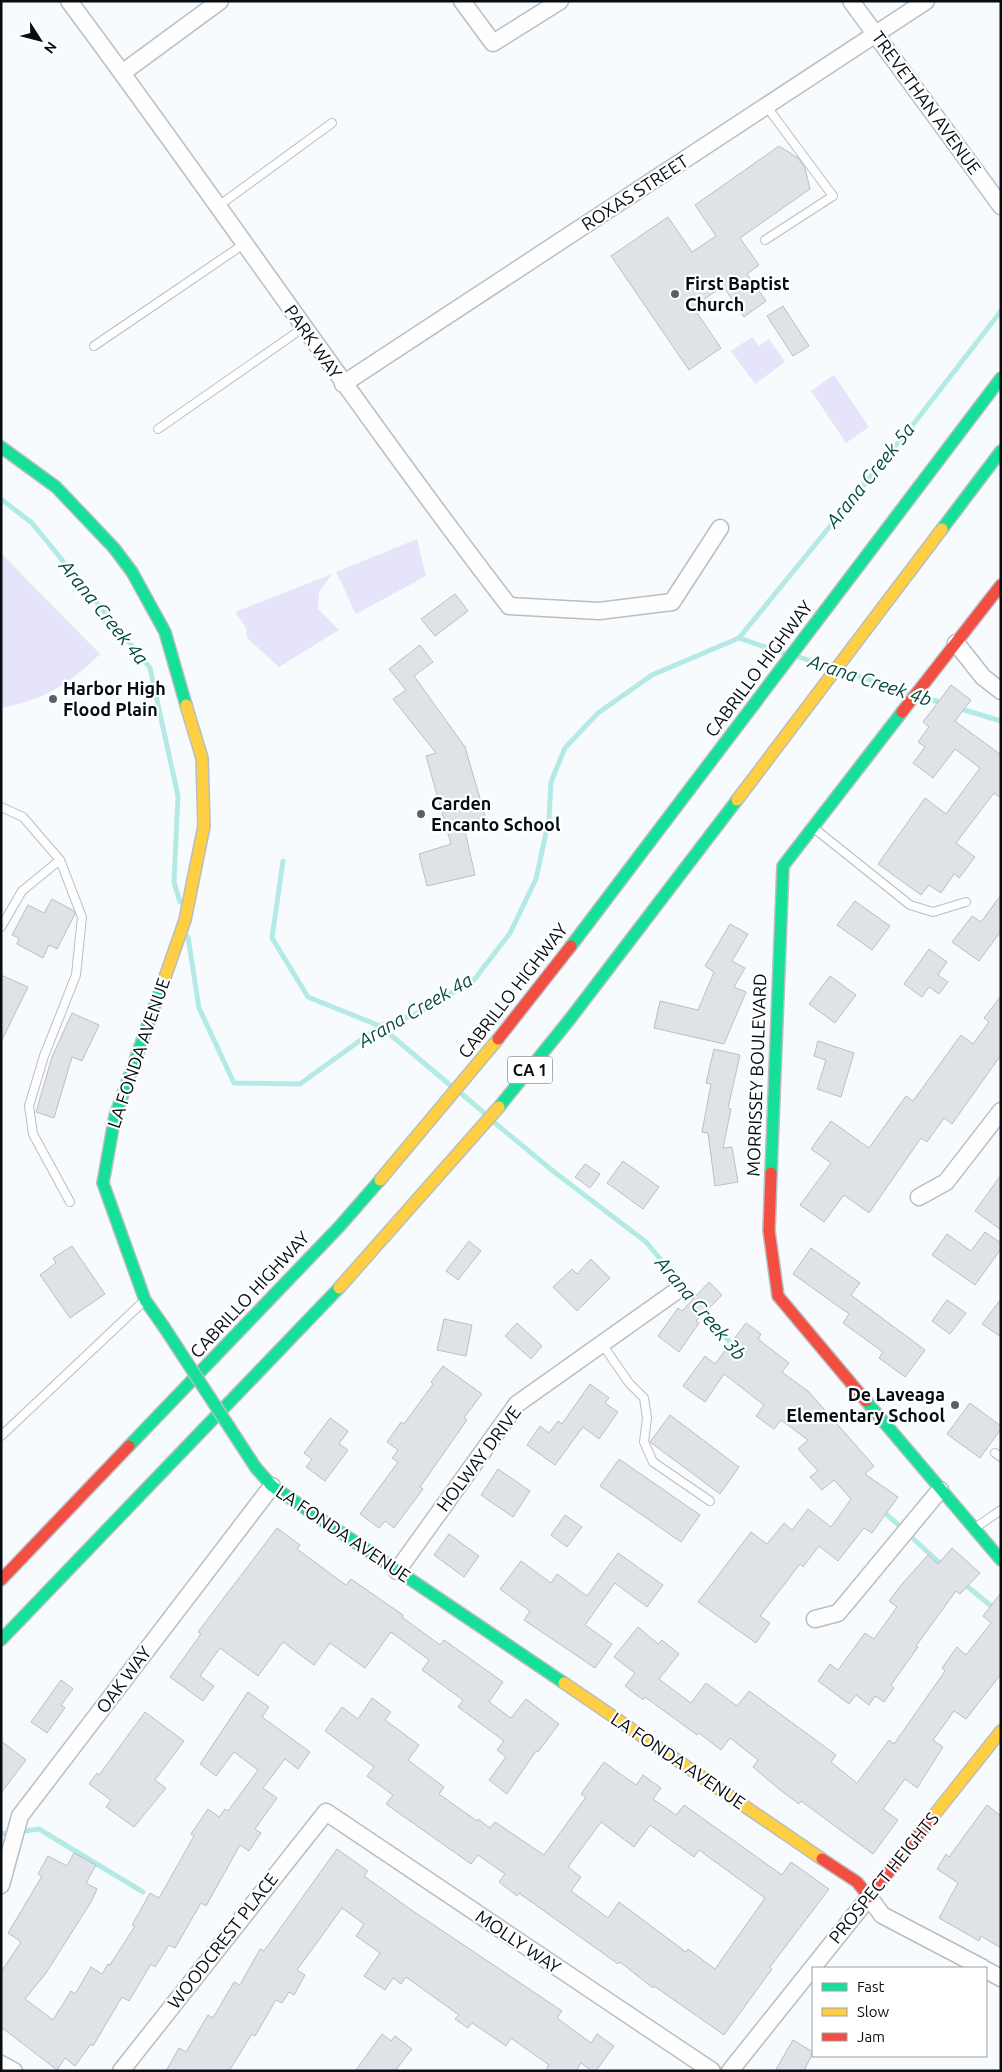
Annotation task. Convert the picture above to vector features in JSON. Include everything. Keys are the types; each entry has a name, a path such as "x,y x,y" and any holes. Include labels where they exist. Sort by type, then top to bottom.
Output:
{"main road":[{"name":"CABRILLO HIGHWAY","path":"1,1580 332,1234 440,1111 536,992 1001,378"},
{"name":"LA FONDA AVENUE","path":"1,447 56,487 114,548 132,572 165,632 202,758 204,826 185,920 115,1116 103,1183 145,1300 256,1468 272,1486 857,1882 869,1897"},
{"name":"CA 1","path":"1,1640 320,1310 474,1138 570,1019 1001,451"},
{"name":"MORRISSEY BOULEVARD","path":"1001,584 783,866 769,1231 778,1296 1001,1560"},
{"name":"PROSPECT HEIGHTS","path":"869,1897 1001,1731"}],"street":[{"name":"PARK WAY","path":"69,1 343,384 508,606 599,610 672,602 720,528"},
{"path":"122,73 220,1"},
{"path":"462,1 493,43 560,1"},
{"name":"TREVETHAN AVENUE","path":"850,1 1001,206"},
{"name":"ROXAS STREET","path":"343,384 926,1"},
{"path":"956,643 983,677 1001,691"},
{"path":"919,1197 946,1182 1001,1111"},
{"name":"HOLWAY DRIVE","path":"397,1571 517,1404 674,1292"},
{"name":"OAK WAY","path":"1,1885 20,1816 272,1486"},
{"path":"815,1619 838,1613 940,1490"},
{"name":"WOODCREST PLACE","path":"120,2071 326,1812"},
{"name":"MOLLY WAY","path":"326,1812 712,2071"},
{"name":"LA FONDA AVENUE","path":"869,1897 882,1915 980,1967"},
{"name":"PROSPECT HEIGHTS","path":"813,1967 869,1897"},
{"name":"PROSPECT HEIGHTS","path":"730,2071 812,1968"},
{"name":"LA FONDA AVENUE","path":"987,1971 1001,1978"},
{"path":"1,2064 14,2071"}],"lane":[{"path":"765,240 833,196 767,107"},
{"path":"218,207 332,123"},
{"path":"94,346 244,244"},
{"path":"158,429 303,328"},
{"path":"1,806 23,817 60,860 82,917 76,975 44,1056 29,1106 33,1134 70,1202"},
{"path":"812,828 910,905 933,912 966,902"},
{"path":"1,927 22,891 60,860"},
{"path":"1,1436 145,1300"},
{"path":"602,1344 630,1383 644,1398 647,1418 644,1442 653,1462 710,1501"},
{"path":"974,1530 1001,1510"}],"shaded area":[{"path":"752,337 759,346 769,339 785,362 755,384 731,351"},
{"path":"834,375 869,427 846,443 811,391"},
{"path":"417,539 426,576 356,614 336,572"},
{"path":"1,553 100,654 78,674 55,689 16,705 1,708"},
{"path":"332,574 319,592 318,609 339,630 279,667 247,638 246,628 235,612"}],"building":[{"name":"First Baptist Church","path":"779,146 798,158 805,168 810,189 740,238 759,265 747,274 766,301 744,317 723,286 693,307 721,348 689,370 611,256 668,217 692,252 716,236 695,205"},
{"path":"783,306 809,346 793,356 767,316"},
{"path":"455,594 468,611 435,636 421,619"},
{"path":"420,645 433,662 414,676 465,747 488,826 465,831 475,875 427,886 419,854 451,844 426,756 436,753 393,699 406,690 389,669"},
{"path":"951,685 971,700 955,721 1001,755 1001,798 994,793 956,843 975,857 959,878 954,874 941,893 929,885 921,895 878,864 925,798 946,814 980,768 955,749 933,778 913,763 925,747 918,742 929,727 923,722"},
{"path":"1001,895 1001,931 979,961 952,942 972,916 981,922"},
{"path":"52,899 74,911 75,914 57,949 49,945 43,958 17,944 19,938 12,935 28,905 44,913"},
{"path":"855,901 890,926 872,950 837,925"},
{"path":"730,924 748,934 732,961 745,968 734,987 746,992 724,1044 654,1028 660,1001 698,1010 714,972 705,966"},
{"path":"929,949 947,962 938,975 948,982 939,994 929,987 922,997 904,984"},
{"path":"1,975 28,987 1,1042"},
{"path":"830,976 856,995 835,1023 809,1004"},
{"path":"1001,996 1001,1055 952,1124 944,1118 927,1142 921,1138 869,1213 844,1195 824,1222 800,1205 831,1163 811,1149 831,1121 869,1148 906,1096 913,1101 961,1035 973,1044 989,1022 984,1018"},
{"path":"72,1013 99,1025 82,1061 72,1057 54,1118 36,1112 52,1057"},
{"path":"818,1041 854,1053 841,1097 817,1089 826,1060 814,1056"},
{"path":"714,1049 740,1055 728,1108 731,1109 723,1148 732,1147 738,1182 715,1186 708,1133 702,1132 711,1084 706,1083"},
{"path":"623,1161 659,1187 643,1209 607,1183"},
{"path":"585,1164 600,1174 590,1188 575,1177"},
{"path":"1001,1175 1001,1230 975,1211"},
{"path":"985,1232 1001,1243 1001,1249 975,1285 932,1255 947,1234 971,1251"},
{"path":"469,1241 481,1251 458,1280 446,1271"},
{"path":"72,1246 105,1294 70,1318 40,1275 56,1263 53,1258"},
{"path":"811,1248 860,1283 851,1295 925,1350 905,1377 879,1358 883,1352 843,1323 849,1314 793,1274"},
{"path":"591,1259 610,1278 577,1311 553,1287 572,1269 577,1274"},
{"path":"709,1282 722,1295 696,1321 699,1323 679,1352 658,1336 678,1308 682,1311"},
{"path":"1001,1299 1001,1337 982,1324"},
{"path":"947,1300 966,1313 950,1334 932,1321"},
{"path":"444,1319 472,1325 466,1356 437,1350"},
{"path":"517,1323 542,1346 531,1359 505,1336"},
{"path":"746,1323 761,1334 758,1339 789,1363 782,1372 809,1392 874,1466 865,1474 898,1497 872,1533 864,1528 838,1561 819,1546 803,1567 800,1564 760,1616 770,1623 756,1643 698,1602 751,1532 767,1544 784,1523 792,1530 808,1509 831,1527 851,1499 834,1480 822,1490 810,1477 818,1471 798,1449 808,1440 781,1420 774,1429 756,1416 764,1405 724,1374 705,1402 683,1386 705,1356 715,1364"},
{"path":"443,1366 482,1394 464,1418 467,1420 420,1487 423,1489 394,1528 385,1521 379,1528 360,1514 398,1462 392,1458 398,1450 387,1442 401,1422 404,1424 433,1384 431,1382"},
{"path":"590,1384 609,1398 605,1403 618,1412 599,1439 583,1427 555,1465 527,1445 540,1426 549,1433 558,1421 562,1424"},
{"path":"970,1403 1001,1426 1001,1429 980,1458 947,1434"},
{"path":"670,1415 739,1467 720,1494 650,1442"},
{"path":"330,1418 348,1431 339,1444 348,1450 325,1481 306,1467 312,1459 304,1453"},
{"path":"619,1459 700,1515 681,1542 600,1486"},
{"path":"498,1469 530,1491 513,1517 481,1495"},
{"path":"565,1515 582,1527 567,1547 551,1535"},
{"path":"277,1528 300,1545 297,1549 346,1585 351,1579 403,1615 402,1617 440,1645 444,1640 503,1682 489,1702 511,1718 526,1699 559,1724 538,1752 536,1751 507,1794 489,1780 506,1757 497,1750 504,1741 458,1707 463,1700 422,1670 429,1660 391,1632 365,1668 330,1643 314,1665 283,1642 258,1676 220,1648 200,1676 214,1686 203,1701 170,1677 201,1634 198,1632"},
{"path":"449,1534 479,1556 464,1577 434,1555"},
{"path":"952,1548 980,1573 960,1594 956,1591 916,1646 918,1647 891,1685 894,1688 884,1702 875,1696 869,1705 856,1695 849,1704 818,1681 830,1664 838,1670 865,1633 874,1639 897,1607 889,1601 928,1555 938,1564"},
{"path":"618,1553 663,1585 647,1607 615,1583 585,1625 612,1644 595,1668 524,1620 530,1611 500,1589 521,1561 551,1583 557,1574 587,1596"},
{"path":"1001,1593 1001,1674 966,1719 954,1711 933,1740 943,1747 917,1788 905,1779 883,1809 898,1820 873,1854 801,1801 799,1804 779,1789 753,1767 758,1760 730,1738 721,1750 645,1697 643,1700 625,1686 635,1673 614,1657 638,1627 658,1644 662,1640 679,1654 659,1679 691,1703 706,1683 737,1706 749,1691 836,1755 831,1762 857,1783 889,1740 894,1744 945,1671 942,1668 957,1647 966,1655 991,1623 983,1616"},
{"path":"61,1680 73,1689 61,1705 65,1708 47,1733 31,1722"},
{"path":"248,1692 269,1707 262,1717 310,1752 298,1769 285,1759 263,1788 277,1798 255,1829 261,1833 249,1851 240,1845 206,1906 201,1903 175,1948 169,1945 155,1967 151,1964 129,2001 122,1997 93,2046 91,2044 75,2066 65,2058 57,2070 1,2027 1,1972 21,1942 8,1933 42,1876 38,1874 48,1856 67,1866 74,1853 96,1865 86,1883 97,1889 91,1902 46,1973 25,1999 53,2020 71,1991 75,1994 91,1967 102,1974 108,1964 110,1965 135,1926 132,1925 150,1893 159,1898 194,1836 191,1834 208,1809 219,1817 225,1809 228,1811 258,1770 234,1752 216,1776 200,1764"},
{"path":"372,1698 391,1712 385,1720 419,1745 408,1760 444,1787 439,1794 477,1821 478,1819 490,1828 495,1822 544,1855 586,1797 581,1794 604,1762 636,1785 643,1775 661,1788 653,1799 676,1815 684,1805 782,1875 791,1862 829,1889 770,1967 772,1969 724,2035 654,1986 653,1988 620,1962 618,1964 519,1893 517,1896 499,1882 505,1874 478,1855 471,1864 386,1804 393,1795 367,1776 374,1767 325,1731 342,1707 358,1719","holes":["601,1822 634,1847 650,1825 694,1857 699,1850 765,1898 715,1969 688,1949 686,1952 619,1902 608,1918 571,1891 581,1877 568,1867"]},
{"path":"145,1712 184,1741 155,1780 166,1788 134,1827 106,1807 111,1800 89,1784 97,1773 99,1775"},
{"path":"1,1741 26,1760 1,1793"},
{"path":"987,1805 1001,1816 1001,1948 981,1936 979,1941 939,1918 958,1883 937,1869 946,1854 949,1857"},
{"path":"337,1849 368,1871 364,1876 562,2011 557,2018 591,2043 597,2034 614,2046 596,2071 591,2071 581,2063 576,2071 545,2071 549,2065 511,2038 506,2046 472,2023 468,2028 455,2019 459,2015 406,1977 401,1984 393,1978 385,1990 364,1976 380,1953 356,1936 364,1924 342,1908 297,1970 305,1975 294,1995 289,1992 282,2003 276,2000 255,2036 252,2034 229,2071 166,2071 179,2048 186,2052 208,2015 213,2018 234,1982 240,1985 260,1949 264,1951"},
{"path":"382,2034 391,2041 395,2036 412,2049 395,2071 355,2071"},
{"path":"793,2040 812,2051 804,2071 775,2071"}],"waterway":[{"name":"Arana Creek 5a","path":"739,638 915,422 1001,311"},
{"name":"Arana Creek 4a","path":"1,499 32,523 150,668 178,796 174,882 180,902"},
{"name":"Arana Creek 4b","path":"739,638 783,653"},
{"name":"Arana Creek 4a","path":"188,937 199,1008 234,1083 300,1084 380,1026 414,1015 474,980 510,933 536,879 549,819 551,782 565,748 598,713 652,675 739,638"},
{"name":"Arana Creek 4b","path":"799,657 826,666"},
{"name":"Arana Creek 4b","path":"844,672 910,692"},
{"name":"Arana Creek 4b","path":"923,697 943,703"},
{"name":"Arana Creek 4b","path":"958,708 1001,721"},
{"path":"283,861 272,938 308,997 380,1026 450,1085"},
{"name":"Arana Creek 3b","path":"463,1095 483,1112"},
{"name":"Arana Creek 3b","path":"495,1123 553,1171 646,1242 734,1347"},
{"name":"Arana Creek 3b","path":"882,1510 944,1567"},
{"name":"Arana Creek 3b","path":"962,1582 996,1610"},
{"path":"1,1834 39,1829 143,1892"}],"traffic: fast":[{"path":"571,946 1001,378"},
{"path":"1,447 56,487 114,548 132,572 165,632 186,705"},
{"path":"942,529 1001,451"},
{"path":"771,1173 783,866 902,712"},
{"path":"499,1107 570,1019 737,800"},
{"path":"164,980 115,1116 103,1183 145,1300 164,1327"},
{"path":"129,1446 339,1227 380,1180"},
{"path":"1,1640 339,1288"},
{"path":"164,1327 256,1468"},
{"path":"866,1401 1001,1560"},
{"path":"256,1468 272,1486 564,1683"}],"traffic: slow":[{"path":"737,800 942,529"},
{"path":"164,980 185,920 204,826 202,758 186,705"},
{"path":"380,1180 498,1039"},
{"path":"339,1288 499,1107"},
{"path":"564,1683 822,1859"},
{"path":"931,1819 1001,1731"}],"traffic: jam":[{"path":"902,712 1001,585"},
{"path":"498,1039 571,946"},
{"path":"771,1173 769,1231 778,1296 866,1401"},
{"path":"1,1580 129,1446"},
{"path":"822,1859 857,1882 869,1897 931,1819"}],"place":[{"name":"First Baptist Church","path":"675,294"},
{"name":"Harbor High Flood Plain","path":"53,699"},
{"name":"Carden Encanto School","path":"421,814"},
{"name":"De Laveaga Elementary School","path":"955,1405"}]}
